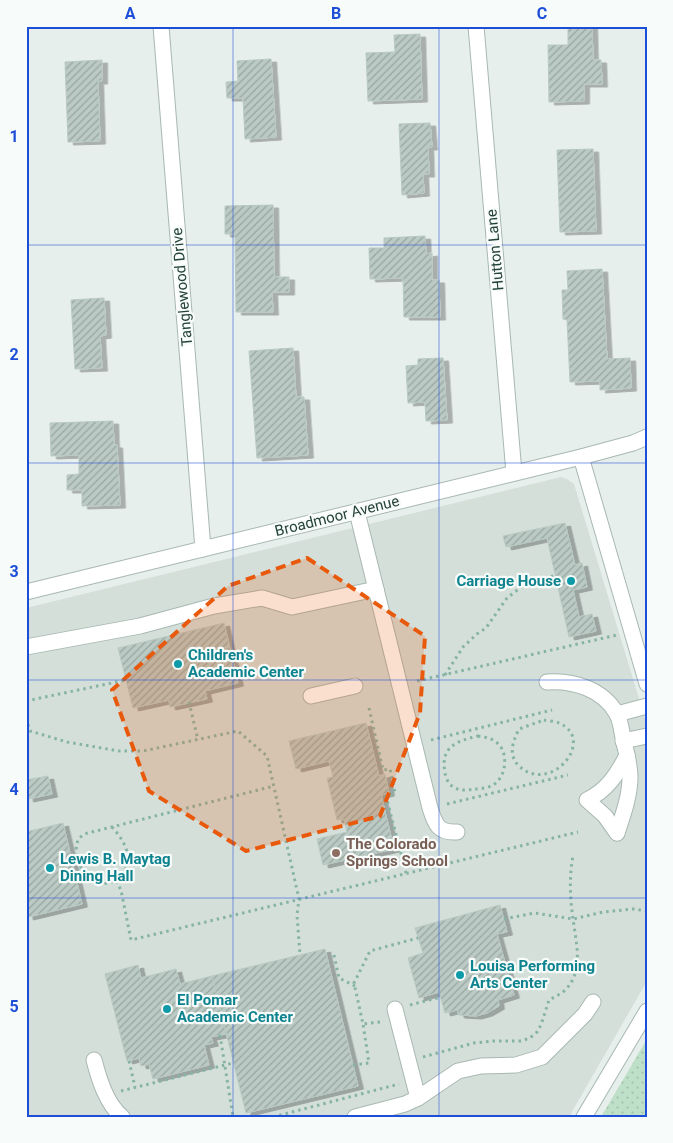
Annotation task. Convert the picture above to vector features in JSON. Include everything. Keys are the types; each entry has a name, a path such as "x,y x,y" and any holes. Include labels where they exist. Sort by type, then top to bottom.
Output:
{"street":[{"name":"Tanglewood Drive","path":"161,26 203,549"},
{"name":"Hutton Lane","path":"476,26 514,474"},
{"name":"Broadmoor Avenue","path":"26,592 514,474 581,457 647,437"},
{"path":"581,457 647,684"},
{"path":"356,512 430,808 437,826 442,831 457,832"},
{"path":"26,647 140,626 214,606 262,598 292,607 376,589"},
{"path":"547,682 568,682 603,696 617,714 625,748 647,736"},
{"path":"311,696 355,686"},
{"path":"617,714 647,706"},
{"path":"355,1117 405,1104 418,1098 458,1071 481,1066 516,1066 542,1057 585,1014 593,1002"},
{"path":"584,1117 647,1011"},
{"path":"390,1015 408,1061 418,1098"},
{"path":"94,1060 99,1078 107,1095 122,1117"}],"path":[{"path":"445,675 463,647 486,628 507,598 524,585 556,575"},
{"path":"417,681 631,632"},
{"path":"26,701 126,680"},
{"path":"189,702 198,740"},
{"path":"369,708 383,770 390,769 395,793 386,796 406,873"},
{"path":"414,744 552,710"},
{"path":"533,714 534,723"},
{"path":"26,718 30,731 67,742 119,751 143,752 238,731 267,756 299,899 297,916 300,955"},
{"path":"544,720 559,723 570,732 574,742 572,751 564,766 548,773 533,774 525,771 517,764 512,754 513,742 519,729 544,720"},
{"path":"467,731 469,738"},
{"path":"478,736 496,742 502,748 505,756 502,774 494,785 466,790 454,788 446,780 443,762 447,752 455,743 478,736"},
{"path":"505,756 512,754"},
{"path":"548,773 550,780"},
{"path":"430,808 568,775"},
{"path":"112,827 122,838 127,851 127,867 116,881 99,884 90,880 80,869 76,847 79,839 84,834 274,786"},
{"path":"482,788 484,796"},
{"path":"116,881 121,890 131,940 578,832"},
{"path":"408,1061 474,1043 521,1041 537,1032 549,1000 563,993 576,969 578,945 573,920 570,874 573,856"},
{"path":"504,919 535,913 573,920 603,912 633,909 647,911"},
{"path":"353,1065 369,1063 354,983 370,951 418,938"},
{"path":"334,955 339,978 355,986"},
{"path":"363,1024 440,997"},
{"path":"220,1035 233,1117"},
{"path":"129,1061 135,1087"},
{"path":"120,1091 234,1064"},
{"path":"274,1117 400,1083"}],"highlighted area":[{"path":"307,558 425,636 420,713 380,816 246,851 149,791 112,690 228,586"}],"shaded area":[{"name":"The Colorado Springs School","path":"561,477 574,484 647,725 647,981 569,1117 26,1117 26,608"}],"green space":[{"path":"647,1039 647,1117 601,1117"}],"building":[{"path":"568,26 592,26 593,60 601,60 602,84 584,84 584,101 549,102 548,45 568,45"},
{"path":"420,34 422,99 368,101 366,53 395,52 394,35"},
{"path":"271,59 276,137 245,139 243,98 227,98 226,82 238,81 237,61"},
{"path":"102,60 102,81 98,81 100,141 68,142 65,62"},
{"path":"430,123 432,147 428,147 429,174 423,174 424,193 402,195 399,124"},
{"path":"593,149 596,231 560,232 557,150"},
{"path":"273,205 274,277 289,277 289,292 272,292 273,312 236,312 235,234 225,234 225,206"},
{"path":"425,236 426,254 432,253 432,280 439,280 440,317 404,317 403,278 370,279 369,248 384,248 384,238"},
{"path":"602,269 607,359 630,358 631,388 600,390 600,381 570,382 567,320 563,319 562,290 568,290 567,271"},
{"path":"104,298 106,335 100,336 102,368 75,369 71,300"},
{"path":"293,348 296,397 304,397 308,455 257,458 249,351"},
{"path":"443,358 447,420 426,421 425,402 408,403 406,366 418,365 418,359"},
{"path":"113,421 114,445 117,445 120,505 82,506 82,490 67,490 67,475 79,474 79,455 51,456 50,423"},
{"name":"Carriage House","path":"565,523 575,565 582,563 587,587 573,590 579,617 592,614 596,631 569,637 547,538 506,547 503,536"},
{"name":"Children's Academic Center","path":"224,623 238,683 205,691 207,699 170,707 169,700 133,708 118,648"},
{"path":"366,723 379,776 385,774 389,793 381,795 394,849 323,865 317,839 347,832 344,819 337,820 327,778 333,777 329,761 296,769 289,741"},
{"path":"48,776 52,794 28,799 26,780"},
{"name":"Lewis B. Maytag Dining Hall","path":"63,823 82,904 28,917 26,909 26,832"},
{"name":"Louisa Performing Arts Center","path":"500,905 507,932 497,934 514,995 498,1000 499,1006 487,1013 476,1016 459,1015 457,1010 445,1013 439,992 419,998 408,958 423,953 415,928"},
{"path":"325,949 358,1086 246,1113 212,976"},
{"name":"El Pomar Academic Center","path":"138,965 141,978 176,969 180,984 212,976 226,1034 211,1037 213,1043 204,1045 209,1065 153,1079 149,1064 141,1066 139,1058 127,1061 105,974"}],"place":[{"name":"Carriage House","path":"571,581"},
{"name":"Children's Academic Center","path":"178,664"},
{"name":"The Colorado Springs School","path":"336,853"},
{"name":"Lewis B. Maytag Dining Hall","path":"50,868"},
{"name":"Louisa Performing Arts Center","path":"460,975"},
{"name":"El Pomar Academic Center","path":"167,1009"}]}
